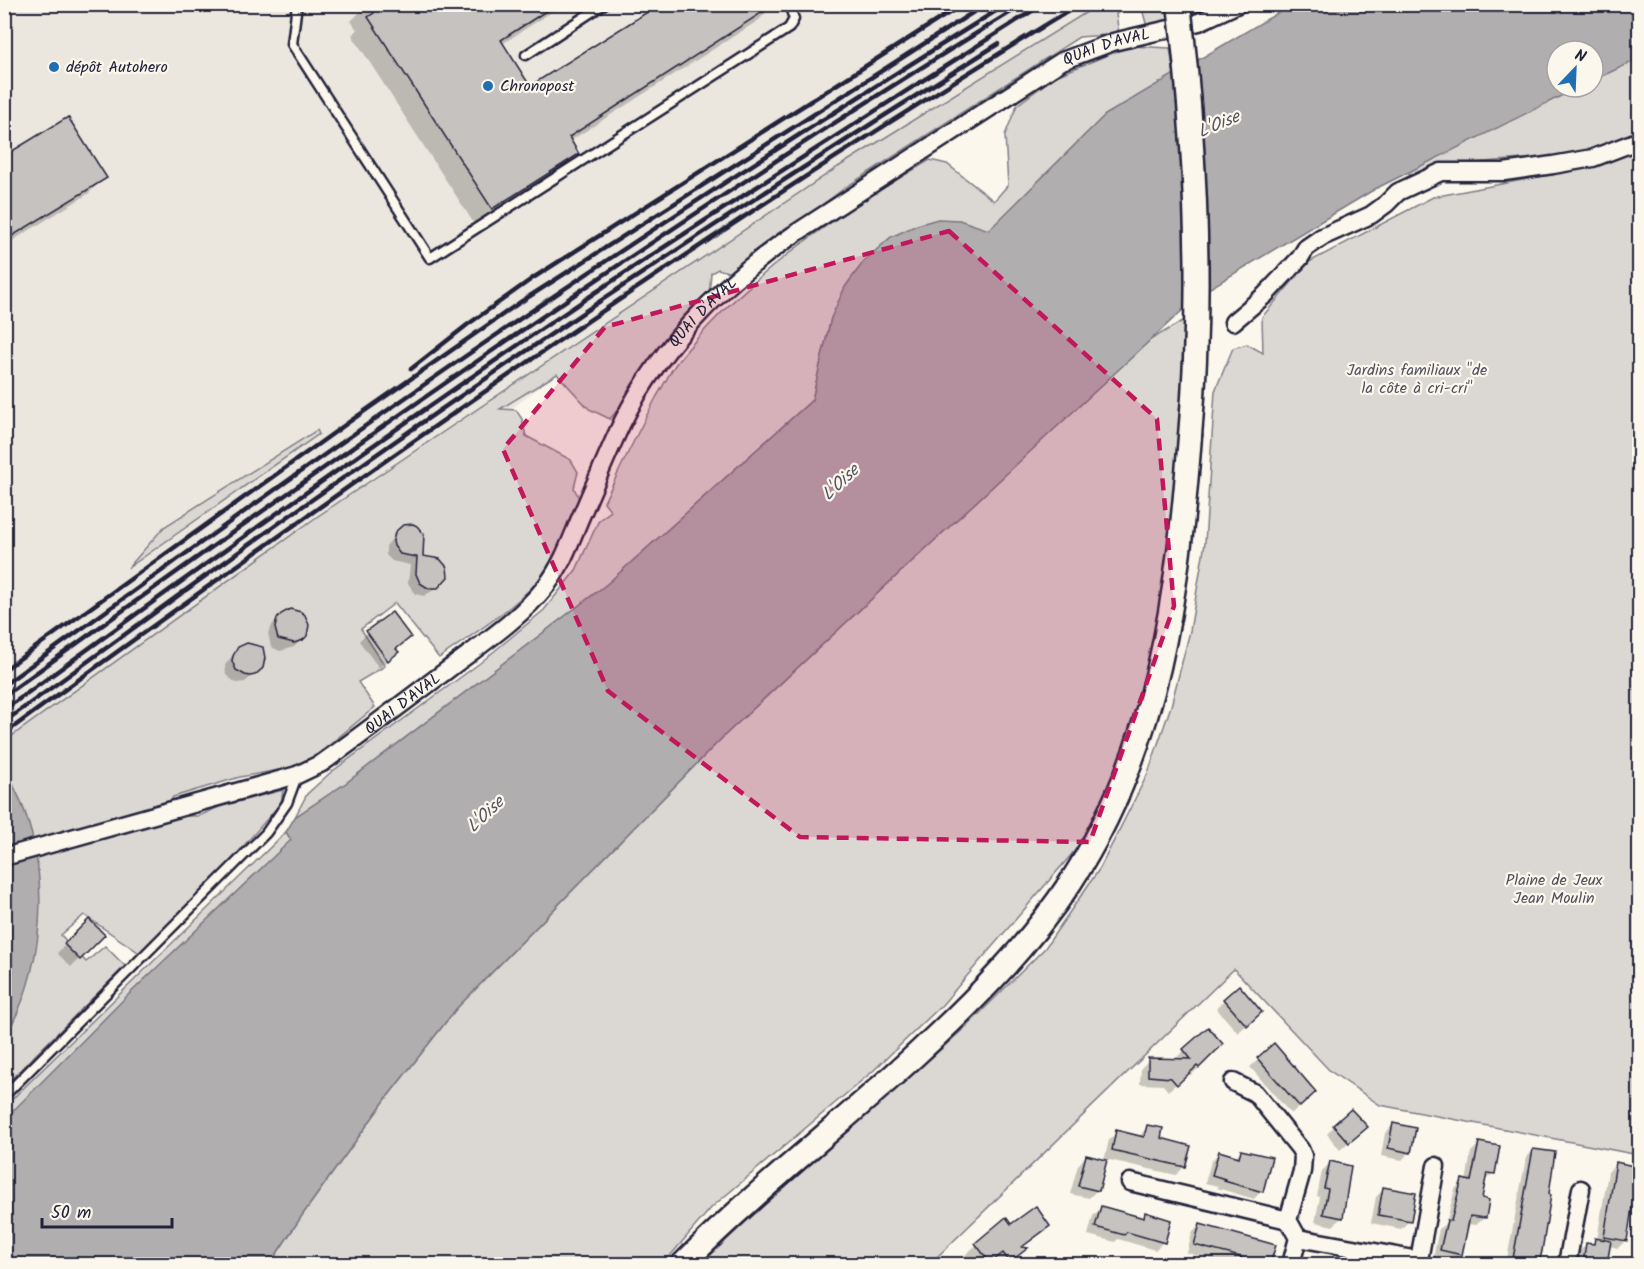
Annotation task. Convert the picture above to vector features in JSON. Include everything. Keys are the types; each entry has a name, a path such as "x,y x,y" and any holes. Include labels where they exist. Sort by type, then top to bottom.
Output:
{"main road":[{"path":"683,1264 747,1202 904,1066 958,1015 1022,946 1071,880 1113,804 1137,748 1165,646 1175,591 1190,436 1197,329 1195,202 1189,98 1179,4"}],"street":[{"name":"QUAI D'AVAL","path":"4,857 301,774 330,758 481,644 522,611 547,585 562,560 621,424 648,378 664,355 700,314 760,259 793,235 1062,61 1113,42 1198,22 1238,4"},
{"path":"1233,322 1272,288 1300,258 1306,248 1322,237 1371,215 1398,192 1441,172 1504,172 1562,163 1593,158 1640,140"},
{"path":"1233,1082 1255,1093 1300,1149 1303,1156 1302,1171 1288,1220 1298,1238 1291,1264"},
{"path":"1298,1238 1419,1260 1436,1166"},
{"path":"1130,1182 1288,1220"},
{"path":"1567,1264 1581,1189"}],"lane":[{"path":"297,4 292,44 430,258 789,28 794,19 789,4"},
{"path":"526,55 604,4"},
{"path":"4,1096 266,833 287,803 301,774"}],"highlighted area":[{"path":"949,231 1157,419 1174,606 1090,842 800,837 608,691 503,449 605,327"}],"shaded area":[{"path":"5,5 1130,5 673,297 548,380 500,418 5,771"}],"green space":[{"path":"1098,5 1130,5 1116,14 1119,34 1079,37 846,187 731,273 718,269 711,273 709,296 610,419 589,409 557,374 500,409 516,410 522,419 526,436 571,460 578,472 574,488 580,500 572,528 553,562 540,579 509,608 439,658 395,603 361,629 385,666 358,682 375,707 305,765 240,777 173,797 169,805 176,816 199,816 221,806 283,790 281,803 228,864 141,954 84,915 61,935 86,962 105,946 125,966 5,1085 5,1036 36,856 24,811 5,771 5,741 318,516 838,167"},
{"path":"1141,5 1168,5 1169,22 1147,27"},
{"path":"1130,46 1170,48 1174,75 1105,115 989,231 959,220 831,318 812,400 607,584 346,783 295,817 307,794 330,773 480,663 544,610 576,570 599,520 611,511 604,502 672,369 733,301 763,274 827,225 930,160 947,164 994,201 1008,185 1005,135 1017,105 1056,76"},
{"path":"1639,46 1639,140 1579,160 1522,159 1459,164 1414,177 1403,171 1545,94 1545,99 1605,99 1605,66"},
{"path":"1639,148 1639,1155 1380,1105 1330,1071 1234,969 938,1256 927,1264 701,1264 967,1026 1045,948 1100,868 1148,773 1171,706 1190,631 1205,543 1215,391 1233,348 1247,344 1263,353 1262,317 1309,262 1433,197 1602,165"},
{"path":"1186,319 1173,535 1160,627 1135,723 1117,767 1078,847 942,1005 873,1071 712,1207 663,1264 270,1264 388,1096 456,1009 725,735 1150,340"},
{"path":"317,430 319,434 128,568 164,527"},
{"path":"286,832 292,840 5,1120 5,1106"}],"water":[{"name":"L'Oise","path":"1291,5 1639,5 1639,59 1605,75 1605,39 1545,39 1545,99 1555,99 1375,189 1200,294 725,735 456,1009 388,1096 270,1264 5,1264 4,1120 127,996 291,840 286,832 295,817 346,783 607,584 812,400 831,318 845,287 864,261 891,237 917,225 938,219 959,220 989,230 1105,115"},
{"path":"5,771 21,801 32,834 38,868 40,904 31,974 20,1007 5,1037"}],"building":[{"path":"368,4 557,4 501,40 530,86 660,4 775,4 569,137 579,154 492,209 368,17 374,13"},
{"path":"68,117 107,178 4,241 4,156"},
{"path":"413,524 424,534 423,556 440,559 447,567 448,577 438,588 428,588 420,583 416,574 417,557 400,554 394,546 395,532 403,525"},
{"path":"290,609 305,615 309,625 307,636 294,643 278,639 275,628 277,618"},
{"path":"392,612 411,637 396,649 399,652 388,661 366,631"},
{"path":"247,643 263,647 265,658 263,668 250,676 236,670 232,661 238,647"},
{"path":"89,919 105,935 80,960 64,944"},
{"path":"1239,985 1262,1012 1247,1026 1223,999"},
{"path":"1208,1027 1223,1044 1199,1068 1197,1066 1177,1085 1171,1078 1148,1076 1148,1058 1191,1059 1183,1049"},
{"path":"1274,1043 1316,1092 1300,1107 1257,1058"},
{"path":"1351,1109 1368,1127 1349,1143 1333,1125"},
{"path":"1393,1123 1416,1128 1411,1153 1388,1148"},
{"path":"1147,1125 1163,1128 1161,1138 1191,1146 1185,1167 1112,1150 1116,1130 1144,1137"},
{"path":"1479,1142 1500,1146 1495,1174 1487,1173 1482,1198 1489,1200 1486,1218 1470,1216 1462,1255 1440,1250 1447,1220 1451,1221 1462,1179 1471,1181"},
{"path":"1533,1149 1555,1152 1542,1251 1539,1264 1512,1264"},
{"path":"1241,1150 1272,1157 1263,1192 1224,1181 1225,1179 1212,1175 1219,1151 1239,1157"},
{"path":"1086,1155 1107,1160 1099,1191 1078,1186"},
{"path":"1330,1161 1351,1166 1343,1218 1323,1214 1328,1189 1324,1188"},
{"path":"1616,1162 1638,1167 1627,1241 1604,1237"},
{"path":"1383,1187 1416,1193 1411,1221 1378,1215"},
{"path":"1036,1206 1050,1226 1022,1247 1028,1248 1010,1262 1003,1253 990,1263 975,1243 1006,1217 1011,1224"},
{"path":"1101,1206 1144,1218 1145,1212 1171,1220 1165,1243 1127,1232 1124,1235 1095,1227"},
{"path":"1200,1224 1276,1245 1270,1264 1241,1260 1241,1257 1194,1245"},
{"path":"1595,1238 1611,1241 1607,1264 1583,1264 1586,1243 1594,1244"}],"railway":[{"path":"411,369 533,278 963,4"},
{"path":"4,670 519,303 986,4"},
{"path":"4,685 431,380 593,269 840,108 1007,4"},
{"path":"4,696 255,516 508,340 764,169 1024,4"},
{"path":"4,710 301,496 526,339 712,216 1043,4"},
{"path":"4,734 400,450 534,358 805,177 1080,4"},
{"path":"4,722 388,446 560,328 734,212 998,44"}],"place":[{"name":"dépôt Autohero","path":"54,67"},
{"name":"Chronopost","path":"488,86"}],"park label":[{"name":"Jardins familiaux \"de la côte à cri-cri\"","path":"1417,379"},
{"name":"Plaine de Jeux Jean Moulin","path":"1554,889"}]}
